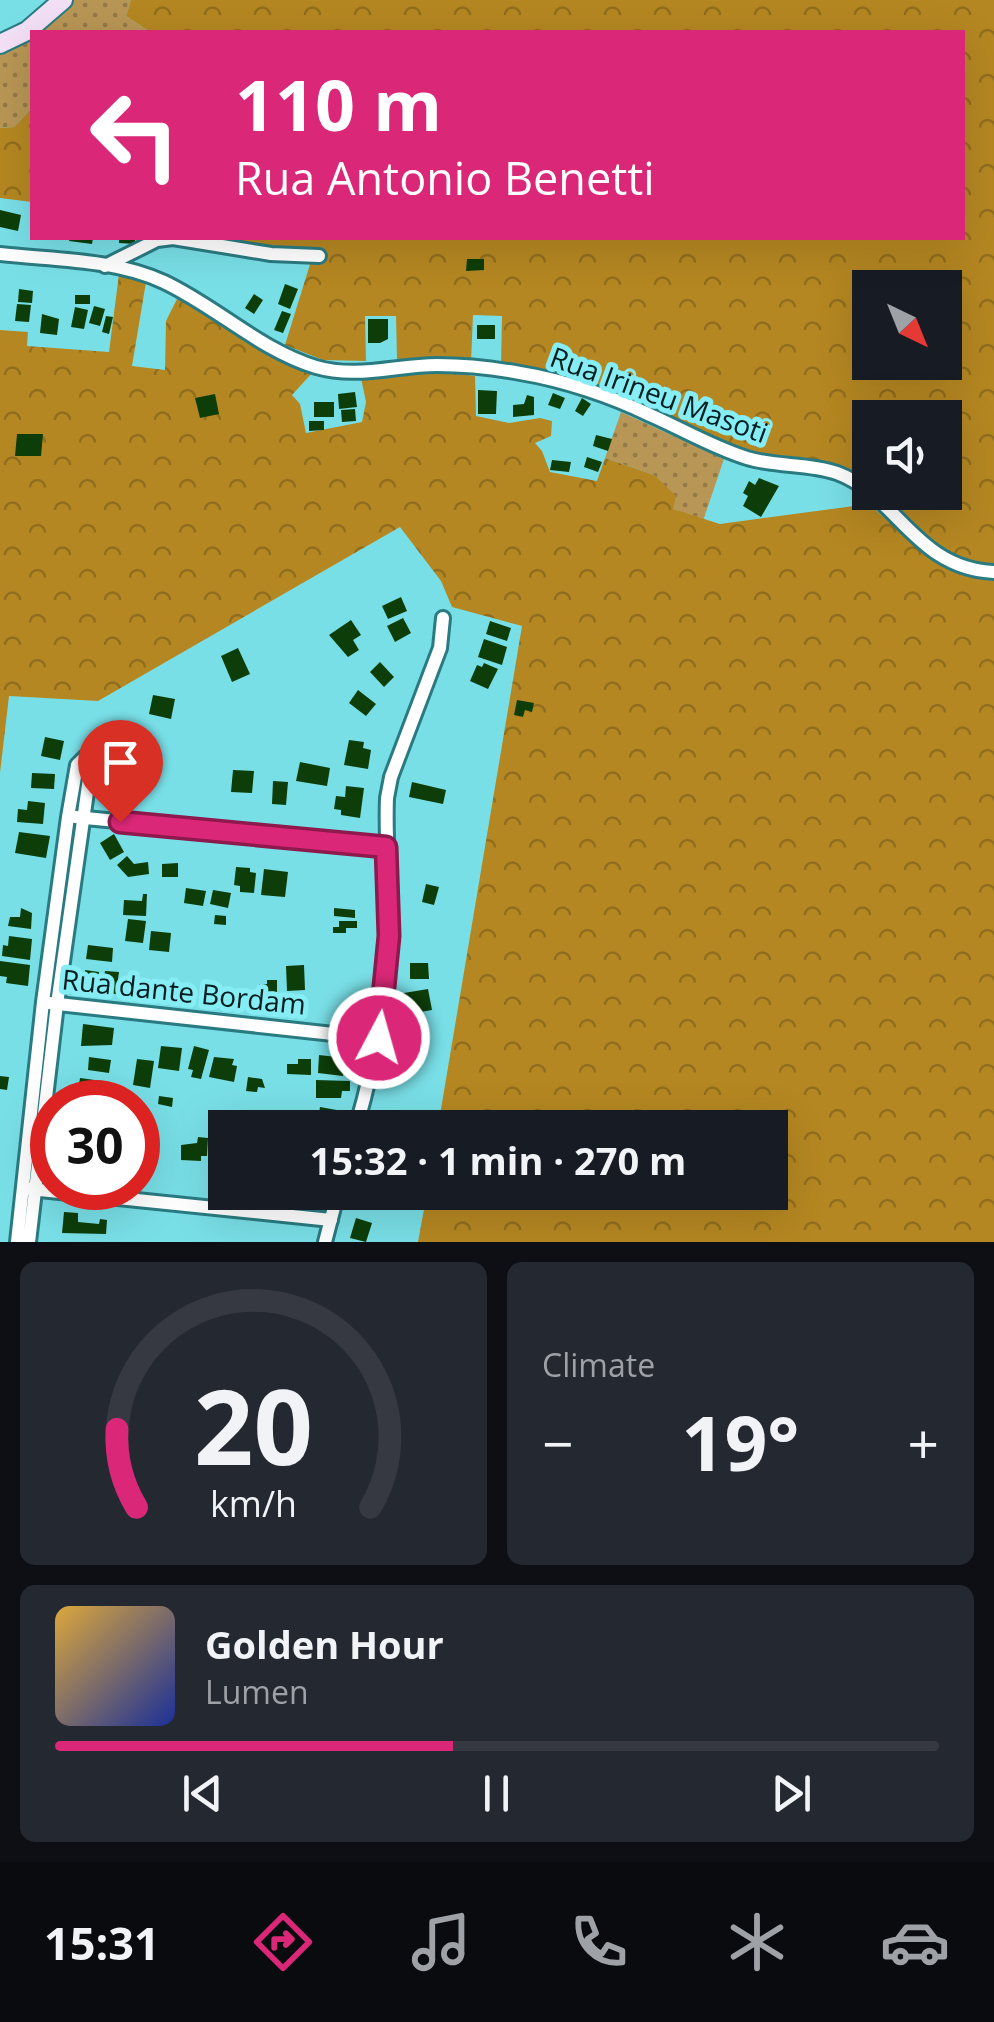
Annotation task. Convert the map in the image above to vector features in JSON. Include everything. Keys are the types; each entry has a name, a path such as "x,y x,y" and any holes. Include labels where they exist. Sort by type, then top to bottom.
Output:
{"street":[{"path":"0,44 26,30 63,0"},
{"path":"106,266 139,248 166,240"},
{"path":"185,240 271,254 319,256"},
{"name":"Rua Irineu Masoti","path":"0,254 141,273 164,282 257,339 314,366 353,373 436,365 523,373 646,412 750,459 836,472 866,490 939,555 959,565 994,572"},
{"path":"361,1110 379,1038 389,936 387,798 440,648 444,618"},
{"path":"18,1242 29,1188 75,817 386,847"},
{"name":"Rua dante Bordam","path":"50,1003 379,1038"},
{"path":"29,1188 330,1220"},
{"path":"29,1188 29,1242"},
{"path":"325,1242 333,1210"}],"shaded area":[{"path":"72,0 131,0 126,16 147,30 38,30"},
{"path":"30,35 30,110 14,127 0,128 0,52"},
{"path":"621,412 724,459 703,521 673,509 654,475 605,458"}],"green space":[{"path":"131,0 994,0 994,567 942,549 896,510 962,510 962,400 852,400 852,472 824,463 755,453 630,399 552,373 501,365 502,316 473,315 471,362 397,359 396,316 365,316 366,361 323,360 285,345 311,261 211,240 965,240 965,30 147,30 126,16"},
{"path":"30,110 30,202 0,198 0,128 14,127"},
{"path":"119,274 146,282 132,366 165,370 166,321 178,297 268,356 313,372 292,395 300,404 306,433 362,422 366,402 361,378 437,371 475,376 476,416 509,423 540,418 552,421 551,436 535,443 550,472 597,481 605,458 654,475 676,496 673,509 720,524 852,506 852,510 876,510 941,562 994,578 994,1242 418,1242 424,1210 788,1210 788,1110 441,1110 522,626 452,607 441,581 400,527 98,701 9,696 0,773 0,330 28,332 27,346 109,352"}],"building":[{"path":"0,210 21,215 18,231 0,227"},
{"path":"467,259 484,259 484,270 466,271"},
{"path":"285,284 298,289 290,309 278,304"},
{"path":"19,289 33,291 32,303 18,302"},
{"path":"254,294 263,300 254,314 245,308"},
{"path":"75,295 90,295 90,304 75,304"},
{"path":"17,304 31,305 29,322 15,321"},
{"path":"94,306 105,309 100,326 89,323"},
{"path":"75,307 88,310 84,329 71,327"},
{"path":"282,311 291,314 283,333 274,330"},
{"path":"42,314 59,319 57,335 40,333"},
{"path":"106,316 113,317 109,334 102,332"},
{"path":"368,319 388,319 388,339 368,343"},
{"path":"477,325 495,325 495,339 477,339"},
{"path":"478,390 497,391 496,414 478,414"},
{"path":"355,392 357,407 339,409 338,394"},
{"path":"553,393 565,398 560,409 548,405"},
{"path":"215,394 219,414 200,418 195,398"},
{"path":"527,395 534,397 534,415 513,417 513,405 524,404"},
{"path":"582,398 591,404 583,416 575,411"},
{"path":"314,402 334,402 334,417 314,417"},
{"path":"355,409 356,421 342,422 341,410"},
{"path":"309,421 324,421 324,430 309,431"},
{"path":"17,434 43,434 41,456 15,456"},
{"path":"596,435 612,439 608,451 593,446"},
{"path":"587,457 602,462 598,472 584,467"},
{"path":"552,460 571,462 569,472 550,470"},
{"path":"759,478 779,486 761,517 743,506 748,496 743,493 749,481 755,485"},
{"path":"401,597 407,611 388,619 382,606"},
{"path":"403,618 411,633 395,642 387,626"},
{"path":"351,620 361,635 353,640 359,650 348,657 329,635"},
{"path":"490,621 511,628 507,641 486,634"},
{"path":"484,639 507,647 502,665 478,657"},
{"path":"238,648 250,674 232,682 221,656"},
{"path":"380,662 394,677 384,687 370,672"},
{"path":"484,663 498,669 488,689 470,681 477,665 482,667"},
{"path":"358,690 376,704 366,716 349,703"},
{"path":"153,695 175,699 171,719 149,714"},
{"path":"517,700 534,703 532,712 525,710 523,717 514,715"},
{"path":"45,737 64,741 60,760 41,756"},
{"path":"349,740 364,742 363,748 371,750 368,769 344,765"},
{"path":"123,747 141,750 137,774 119,771"},
{"path":"300,762 330,768 327,786 296,781"},
{"path":"233,770 254,771 252,793 231,792"},
{"path":"32,773 55,774 54,789 31,788"},
{"path":"273,781 288,782 286,805 272,804"},
{"path":"412,782 446,790 443,804 409,797"},
{"path":"346,786 364,788 360,818 341,815 341,810 334,809 336,796 345,797"},
{"path":"28,801 45,803 43,824 17,822 18,809 27,810"},
{"path":"19,832 50,836 46,858 15,853"},
{"path":"114,834 124,852 110,860 100,843"},
{"path":"127,856 134,864 148,862 149,874 128,877 117,865"},
{"path":"178,863 178,877 162,877 162,864"},
{"path":"236,867 250,868 250,872 256,873 254,893 240,892 240,886 234,885"},
{"path":"264,869 288,872 285,897 261,895"},
{"path":"426,884 439,887 434,905 422,902"},
{"path":"186,888 206,891 203,906 184,903"},
{"path":"213,890 231,893 228,908 210,904"},
{"path":"143,894 147,894 146,916 123,915 124,900 142,901"},
{"path":"21,908 32,913 31,929 8,926 10,917 20,917"},
{"path":"334,908 355,910 355,918 334,916"},
{"path":"215,915 226,916 226,925 214,924"},
{"path":"128,919 146,921 143,943 125,941"},
{"path":"339,921 357,921 357,928 333,933"},
{"path":"151,931 171,933 169,952 149,950"},
{"path":"9,936 32,939 30,960 2,956"},
{"path":"88,945 113,948 112,962 86,959"},
{"path":"0,961 30,965 28,986 6,983 7,977 0,976"},
{"path":"410,963 428,963 429,979 410,979"},
{"path":"304,965 305,990 287,991 286,966"},
{"path":"85,970 99,972 97,994 83,992"},
{"path":"105,971 119,972 116,994 102,993"},
{"path":"267,980 277,980 277,1001 259,1001 259,984 267,984"},
{"path":"428,989 432,1010 402,1015 398,994"},
{"path":"83,1024 114,1028 112,1045 81,1046"},
{"path":"161,1046 182,1048 179,1071 158,1068"},
{"path":"194,1046 209,1050 201,1079 191,1077 193,1070 188,1069"},
{"path":"398,1049 424,1053 421,1066 396,1062"},
{"path":"319,1055 345,1058 343,1076 318,1073"},
{"path":"89,1057 111,1060 109,1073 88,1070"},
{"path":"214,1057 234,1059 234,1082 209,1077"},
{"path":"137,1059 154,1061 151,1080 134,1080"},
{"path":"298,1059 311,1059 311,1075 287,1074 287,1064 298,1064"},
{"path":"0,1076 9,1077 7,1090 0,1089"},
{"path":"248,1077 262,1079 265,1088 246,1091"},
{"path":"316,1080 350,1081 350,1091 342,1091 341,1098 316,1098"},
{"path":"160,1096 173,1098 172,1107 160,1104"},
{"path":"198,1137 208,1138 207,1156 201,1156 201,1161 181,1160 181,1145 197,1143"},
{"path":"64,1212 78,1213 78,1222 99,1224 100,1219 107,1220 106,1234 62,1233"},
{"path":"356,1218 372,1223 366,1242 350,1238"}],"route":[{"path":"120,822 386,847 389,936 379,1038"}]}
